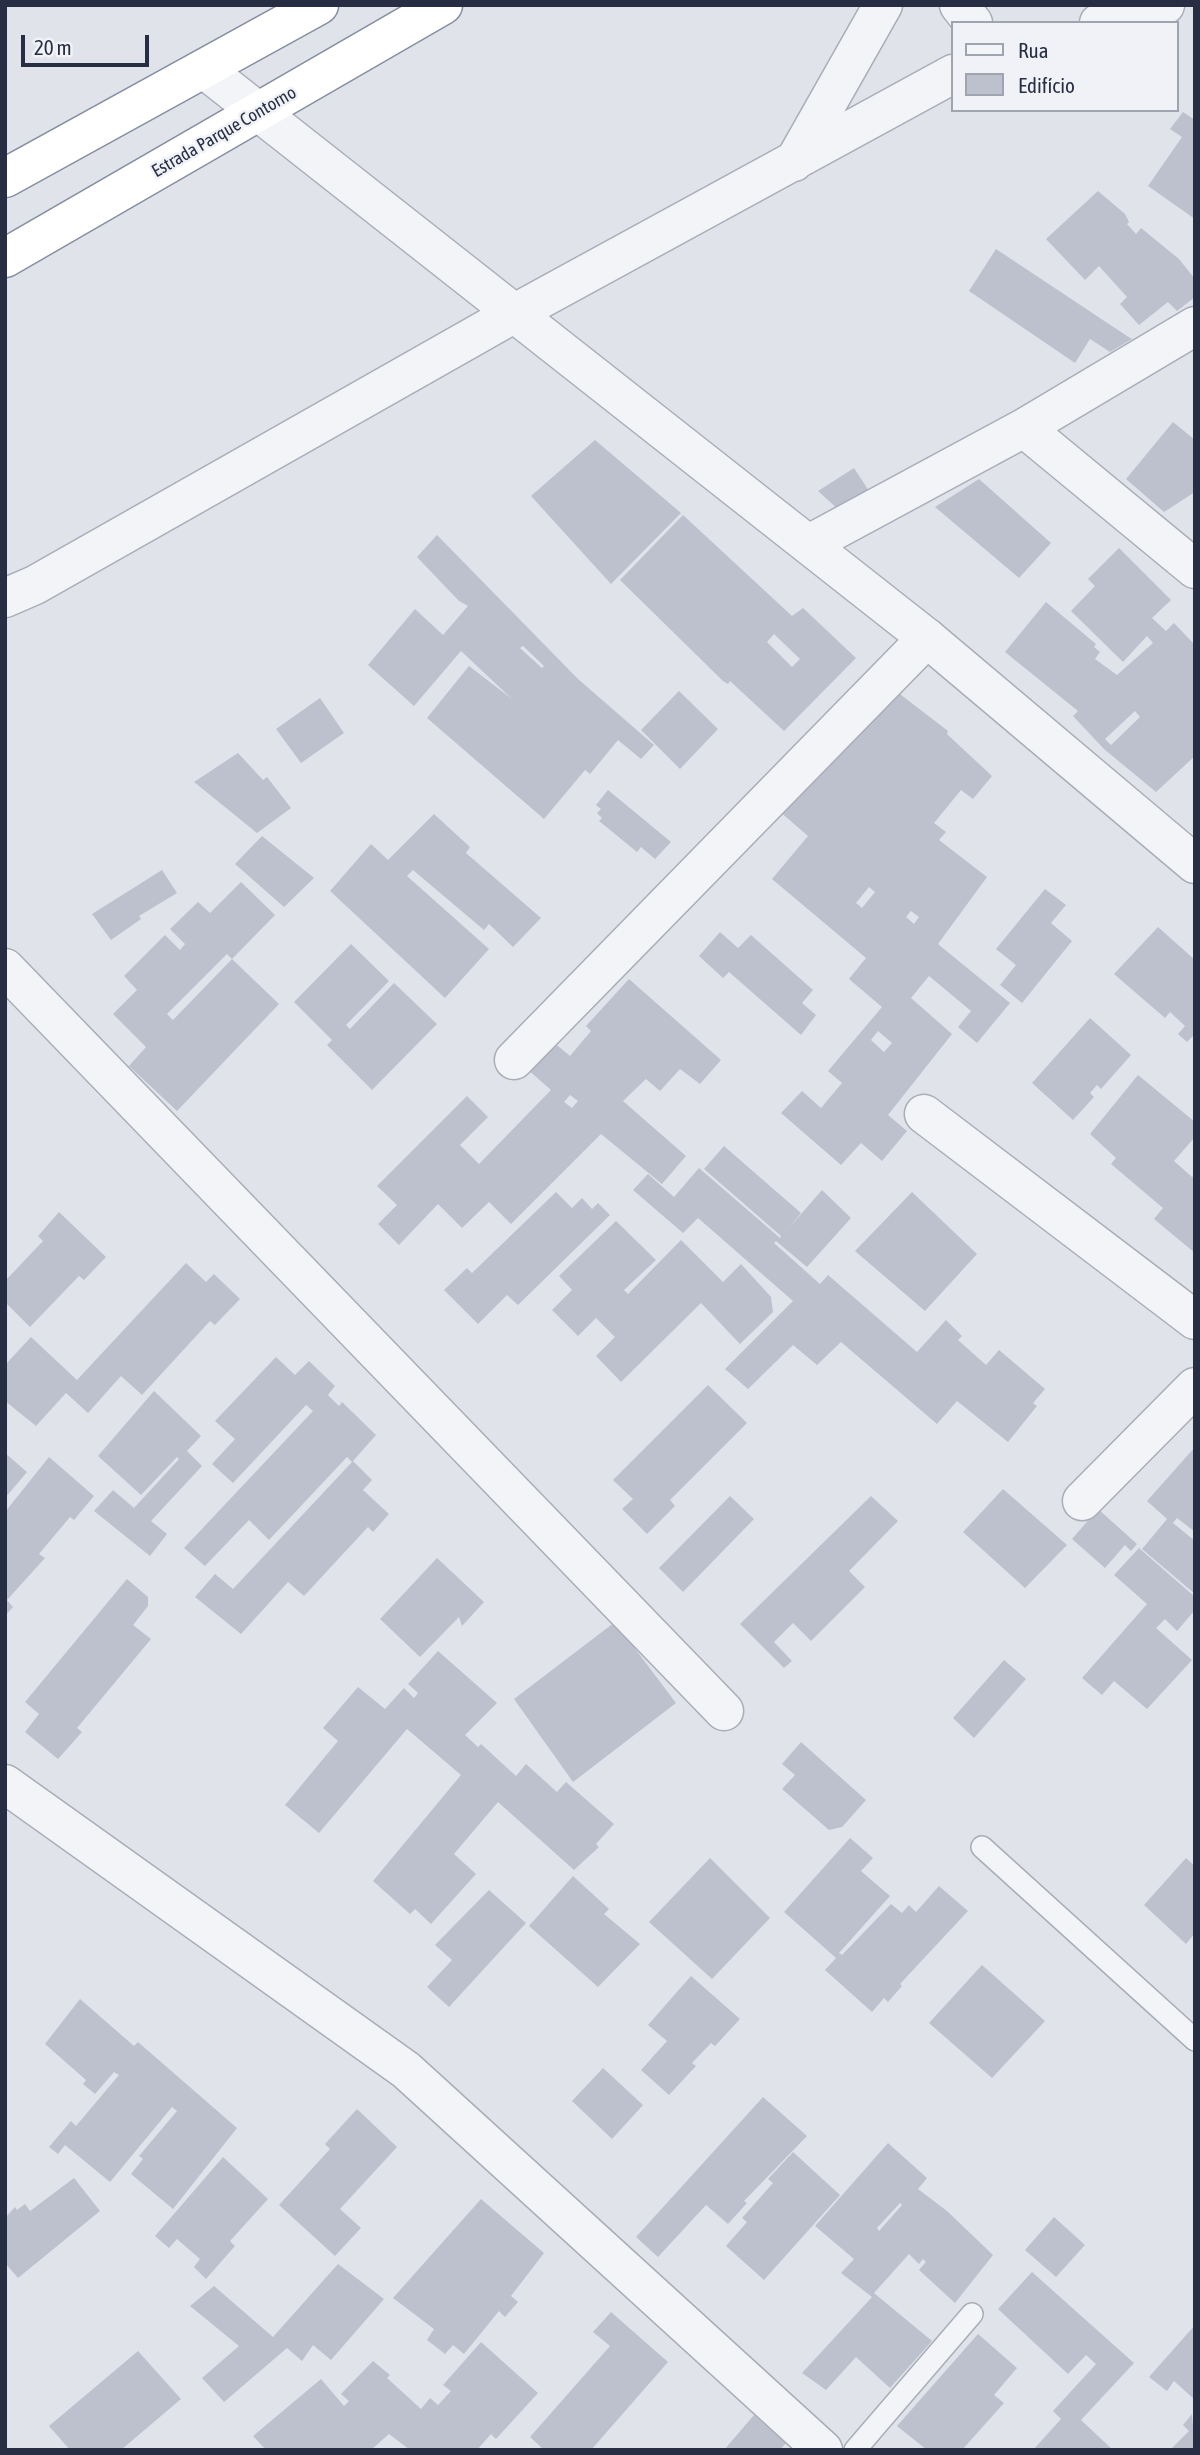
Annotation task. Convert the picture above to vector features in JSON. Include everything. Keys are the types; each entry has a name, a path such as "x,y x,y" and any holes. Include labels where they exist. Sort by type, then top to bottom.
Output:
{"highway":[{"path":"5,178 319,5"},
{"name":"Estrada Parque Contorno","path":"5,258 443,5"}],"street":[{"path":"793,163 883,5"},
{"path":"959,5 971,21"},
{"path":"1106,21 1165,5"},
{"path":"204,69 927,638 1195,864"},
{"path":"5,598 35,585 515,313 951,75"},
{"path":"808,544 1024,428 1195,326"},
{"path":"1024,428 1195,569"},
{"path":"514,1060 927,638"},
{"path":"5,968 724,1711"},
{"path":"923,1114 1195,1321"},
{"path":"1082,1501 1195,1387"},
{"path":"5,1784 407,2070 823,2450"}],"lane":[{"path":"982,1847 1195,2040"},
{"path":"855,2450 972,2314"}],"building":[{"path":"1183,112 1195,120 1195,219 1148,186 1182,137 1170,129"},
{"path":"1098,191 1125,214 1129,222 1127,224 1136,234 1141,228 1179,259 1195,279 1195,297 1177,311 1168,302 1139,325 1120,304 1127,297 1099,266 1085,280 1046,239"},
{"path":"996,249 1132,339 1110,352 1090,339 1075,363 969,291"},
{"path":"1173,422 1195,440 1195,492 1164,512 1126,479"},
{"path":"595,440 681,513 611,584 531,496"},
{"path":"854,468 869,491 840,511 818,491"},
{"path":"979,479 1051,543 1019,578 935,507"},
{"path":"683,515 792,616 803,608 856,658 784,731 730,681 728,684 723,681 620,580","holes":["774,634 800,659 792,667 767,642"]},
{"path":"437,535 578,679 654,745 641,759 618,740 590,774 585,770 544,819 427,718 469,666 512,699 461,651 414,706 368,665 415,609 443,635 468,606 459,601 417,557","holes":["523,646 544,666 542,668 520,648"]},
{"path":"1119,548 1171,600 1152,618 1166,631 1174,623 1195,645 1195,756 1156,792 1104,749 1073,716 1078,711 1005,652 1046,602 1096,644 1094,647 1100,652 1095,659 1117,675 1153,643 1147,636 1123,662 1071,611 1095,586 1088,579","holes":["1135,711 1140,717 1111,745 1105,739"]},
{"path":"679,691 718,729 680,769 641,730"},
{"path":"896,691 948,731 947,734 992,776 973,799 961,790 934,823 946,832 939,840 987,877 938,944 1010,1003 977,1043 958,1027 971,1011 929,976 911,998 952,1034 888,1115 907,1131 882,1161 861,1143 841,1165 781,1113 802,1091 821,1108 842,1083 828,1071 882,1007 849,979 866,958 772,879 808,836 778,810","holes":["869,887 875,892 862,908 856,903","911,911 919,917 914,924 906,917","878,1031 892,1043 884,1052 871,1040"]},
{"path":"320,698 344,733 301,763 276,729"},
{"path":"238,753 263,780 267,777 291,808 257,833 194,782"},
{"path":"608,790 671,842 655,859 641,847 637,852 599,821 602,818 597,813 601,809 596,805"},
{"path":"434,814 470,847 466,853 541,918 513,947 489,924 484,930 413,870 407,876 489,949 445,998 330,891 371,844 388,860"},
{"path":"262,836 314,878 284,907 235,864"},
{"path":"162,870 177,893 139,916 141,919 111,940 92,914"},
{"path":"241,882 275,915 232,959 279,1004 177,1111 129,1066 146,1047 113,1014 137,990 124,976 165,935 180,950 185,944 170,929 198,902 210,913","holes":["227,954 232,959 173,1020 167,1014"]},
{"path":"1045,889 1066,905 1051,923 1072,941 1022,1003 1000,985 1016,965 996,949"},
{"path":"1158,927 1195,960 1195,1034 1187,1042 1178,1034 1185,1026 1170,1012 1165,1018 1114,974"},
{"path":"720,932 738,948 751,935 813,990 802,1003 816,1015 801,1035 729,972 723,978 699,956"},
{"path":"351,944 389,981 346,1025 350,1029 394,983 437,1024 372,1090 327,1045 332,1040 294,1002"},
{"path":"629,979 721,1060 700,1084 680,1069 660,1091 646,1079 623,1101 686,1156 662,1184 601,1134 511,1224 489,1202 462,1228 438,1204 399,1245 378,1224 397,1205 377,1186 467,1096 488,1117 460,1145 479,1164 551,1090 527,1069 552,1041 570,1056 591,1031 586,1026","holes":["570,1095 578,1101 572,1108 564,1102"]},
{"path":"1090,1018 1131,1055 1101,1089 1097,1085 1090,1093 1094,1097 1073,1120 1032,1083"},
{"path":"1138,1075 1195,1122 1195,1137 1174,1161 1192,1177 1195,1174 1195,1253 1154,1219 1163,1208 1111,1164 1116,1158 1090,1134"},
{"path":"724,1146 801,1213 789,1228 822,1190 851,1218 807,1267 776,1241 774,1243 820,1284 828,1275 917,1352 946,1320 962,1336 958,1340 986,1365 999,1350 1045,1389 1033,1403 1037,1406 1008,1442 957,1401 937,1424 841,1342 817,1365 793,1345 748,1389 725,1369 793,1301 698,1218 683,1233 633,1190 648,1174 674,1197 699,1168 780,1238 781,1236 704,1169"},
{"path":"556,1192 572,1208 582,1198 592,1209 598,1203 610,1215 518,1305 507,1295 478,1324 444,1290 467,1268 472,1273"},
{"path":"912,1192 977,1254 925,1311 855,1251"},
{"path":"59,1212 106,1257 84,1280 79,1276 30,1327 5,1302 5,1281 43,1241 38,1236"},
{"path":"616,1221 656,1260 624,1290 628,1294 681,1240 723,1282 741,1264 771,1297 773,1312 740,1344 701,1303 621,1382 596,1356 615,1337 596,1318 578,1336 552,1310 572,1290 559,1276"},
{"path":"186,1263 206,1282 214,1274 240,1299 215,1325 210,1321 142,1395 121,1376 88,1413 66,1393 36,1426 5,1401 5,1365 31,1337 77,1380"},
{"path":"276,1357 295,1375 309,1361 335,1386 328,1395 339,1406 342,1402 376,1435 353,1461 372,1480 363,1490 389,1514 373,1532 368,1527 304,1596 288,1582 241,1634 195,1597 215,1574 233,1589 352,1462 347,1457 269,1540 249,1520 205,1566 184,1548 313,1411 306,1405 233,1483 212,1464 235,1439 215,1421"},
{"path":"708,1385 747,1423 670,1500 675,1506 647,1534 622,1509 633,1499 613,1480"},
{"path":"154,1391 201,1436 187,1451 202,1466 151,1521 167,1534 150,1556 94,1511 113,1490 134,1508 179,1459 177,1457 141,1495 98,1456"},
{"path":"1195,1447 1195,1532 1177,1518 1173,1523 1195,1541 1195,1594 1142,1549 1167,1519 1147,1501"},
{"path":"5,1453 27,1472 5,1498"},
{"path":"49,1457 94,1496 74,1520 70,1517 39,1554 45,1558 7,1600 13,1607 5,1616 5,1512"},
{"path":"1003,1489 1067,1545 1025,1588 963,1532"},
{"path":"730,1496 754,1519 683,1592 659,1568"},
{"path":"871,1496 898,1521 849,1571 865,1587 811,1641 793,1623 774,1642 792,1661 784,1668 740,1624"},
{"path":"1098,1509 1137,1544 1131,1551 1125,1545 1105,1568 1072,1539"},
{"path":"1139,1548 1195,1597 1195,1610 1177,1631 1165,1619 1156,1628 1192,1660 1147,1709 1114,1681 1102,1695 1082,1678 1147,1604 1114,1575"},
{"path":"437,1558 484,1602 462,1626 459,1617 420,1657 380,1619"},
{"path":"127,1579 148,1597 148,1606 133,1625 151,1639 77,1728 82,1732 58,1759 25,1732 39,1714 25,1702"},
{"path":"615,1622 676,1703 573,1782 514,1699"},
{"path":"438,1651 497,1703 465,1735 478,1747 481,1744 516,1776 526,1764 557,1792 566,1782 614,1824 596,1844 599,1847 574,1870 498,1802 454,1854 476,1874 431,1924 415,1909 410,1914 373,1881 461,1775 407,1729 319,1833 285,1805 338,1741 323,1728 358,1687 385,1709 404,1688 414,1698 418,1693 408,1684"},
{"path":"1004,1660 1026,1679 974,1738 953,1718"},
{"path":"801,1742 866,1800 842,1827 829,1830 782,1789 795,1775 782,1764"},
{"path":"850,1838 873,1858 861,1871 890,1896 839,1953 842,1955 891,1904 902,1913 909,1905 916,1912 939,1886 968,1911 900,1984 902,1986 888,2002 884,1998 872,2012 825,1970 836,1958 784,1912"},
{"path":"710,1858 770,1918 712,1979 649,1922"},
{"path":"1186,1858 1195,1866 1195,1933 1186,1944 1144,1905"},
{"path":"573,1876 609,1909 604,1914 640,1944 598,1987 529,1926"},
{"path":"489,1890 526,1923 449,2007 427,1987 452,1960 435,1945"},
{"path":"982,1965 1045,2021 992,2078 929,2023"},
{"path":"691,1976 740,2019 715,2046 711,2043 692,2063 696,2066 669,2095 641,2070 667,2041 648,2025"},
{"path":"80,1999 134,2046 138,2042 237,2128 173,2209 131,2174 143,2159 139,2156 177,2111 172,2107 110,2182 65,2145 58,2154 49,2147 71,2121 76,2126 119,2075 114,2072 95,2094 83,2084 86,2080 45,2044"},
{"path":"603,2068 643,2105 612,2139 572,2101"},
{"path":"763,2097 807,2136 744,2201 747,2203 728,2224 706,2205 658,2257 636,2237"},
{"path":"357,2109 397,2147 340,2209 361,2228 335,2256 279,2205 330,2149 325,2144"},
{"path":"888,2143 927,2178 918,2189 947,2211 993,2255 955,2303 919,2270 926,2262 923,2259 919,2264 909,2254 874,2293 932,2341 890,2388 856,2357 826,2390 802,2373 872,2297 841,2273 854,2259 815,2226","holes":["900,2203 902,2205 879,2231 877,2228"]},
{"path":"793,2152 840,2195 764,2280 726,2246 747,2222 742,2218 773,2183 768,2179"},
{"path":"223,2157 268,2199 230,2241 235,2246 206,2279 194,2267 200,2259 177,2239 169,2248 155,2236"},
{"path":"74,2178 100,2211 18,2278 5,2263 5,2218 15,2207 17,2210 25,2204 30,2211"},
{"path":"481,2199 544,2253 511,2296 518,2302 505,2317 499,2311 464,2354 453,2345 445,2354 427,2340 434,2329 393,2298"},
{"path":"1054,2217 1085,2245 1056,2277 1025,2250"},
{"path":"338,2264 384,2299 331,2360 313,2345 302,2361 287,2348 224,2402 202,2378 239,2346 190,2306 214,2286 273,2337"},
{"path":"1032,2272 1134,2363 1081,2420 1113,2450 1033,2450 1061,2419 1053,2411 1096,2364 1086,2355 1068,2374 998,2309"},
{"path":"611,2312 668,2362 591,2450 544,2450 530,2437 610,2346 593,2332"},
{"path":"1195,2325 1195,2400 1174,2381 1167,2391 1149,2377"},
{"path":"978,2334 1017,2368 994,2395 1004,2403 962,2450 927,2450 897,2426"},
{"path":"481,2342 538,2393 496,2439 491,2434 477,2450 410,2450 389,2434 371,2450 266,2450 253,2436 321,2379 344,2406 349,2401 341,2394 373,2361 390,2375 387,2378 421,2409 430,2398 438,2405 451,2391 443,2385"},
{"path":"138,2351 181,2399 121,2450 70,2450 49,2426"},
{"path":"1192,2414 1195,2450 1170,2450 1189,2431 1183,2425"},
{"path":"754,2415 786,2443 780,2450 724,2450"}]}
